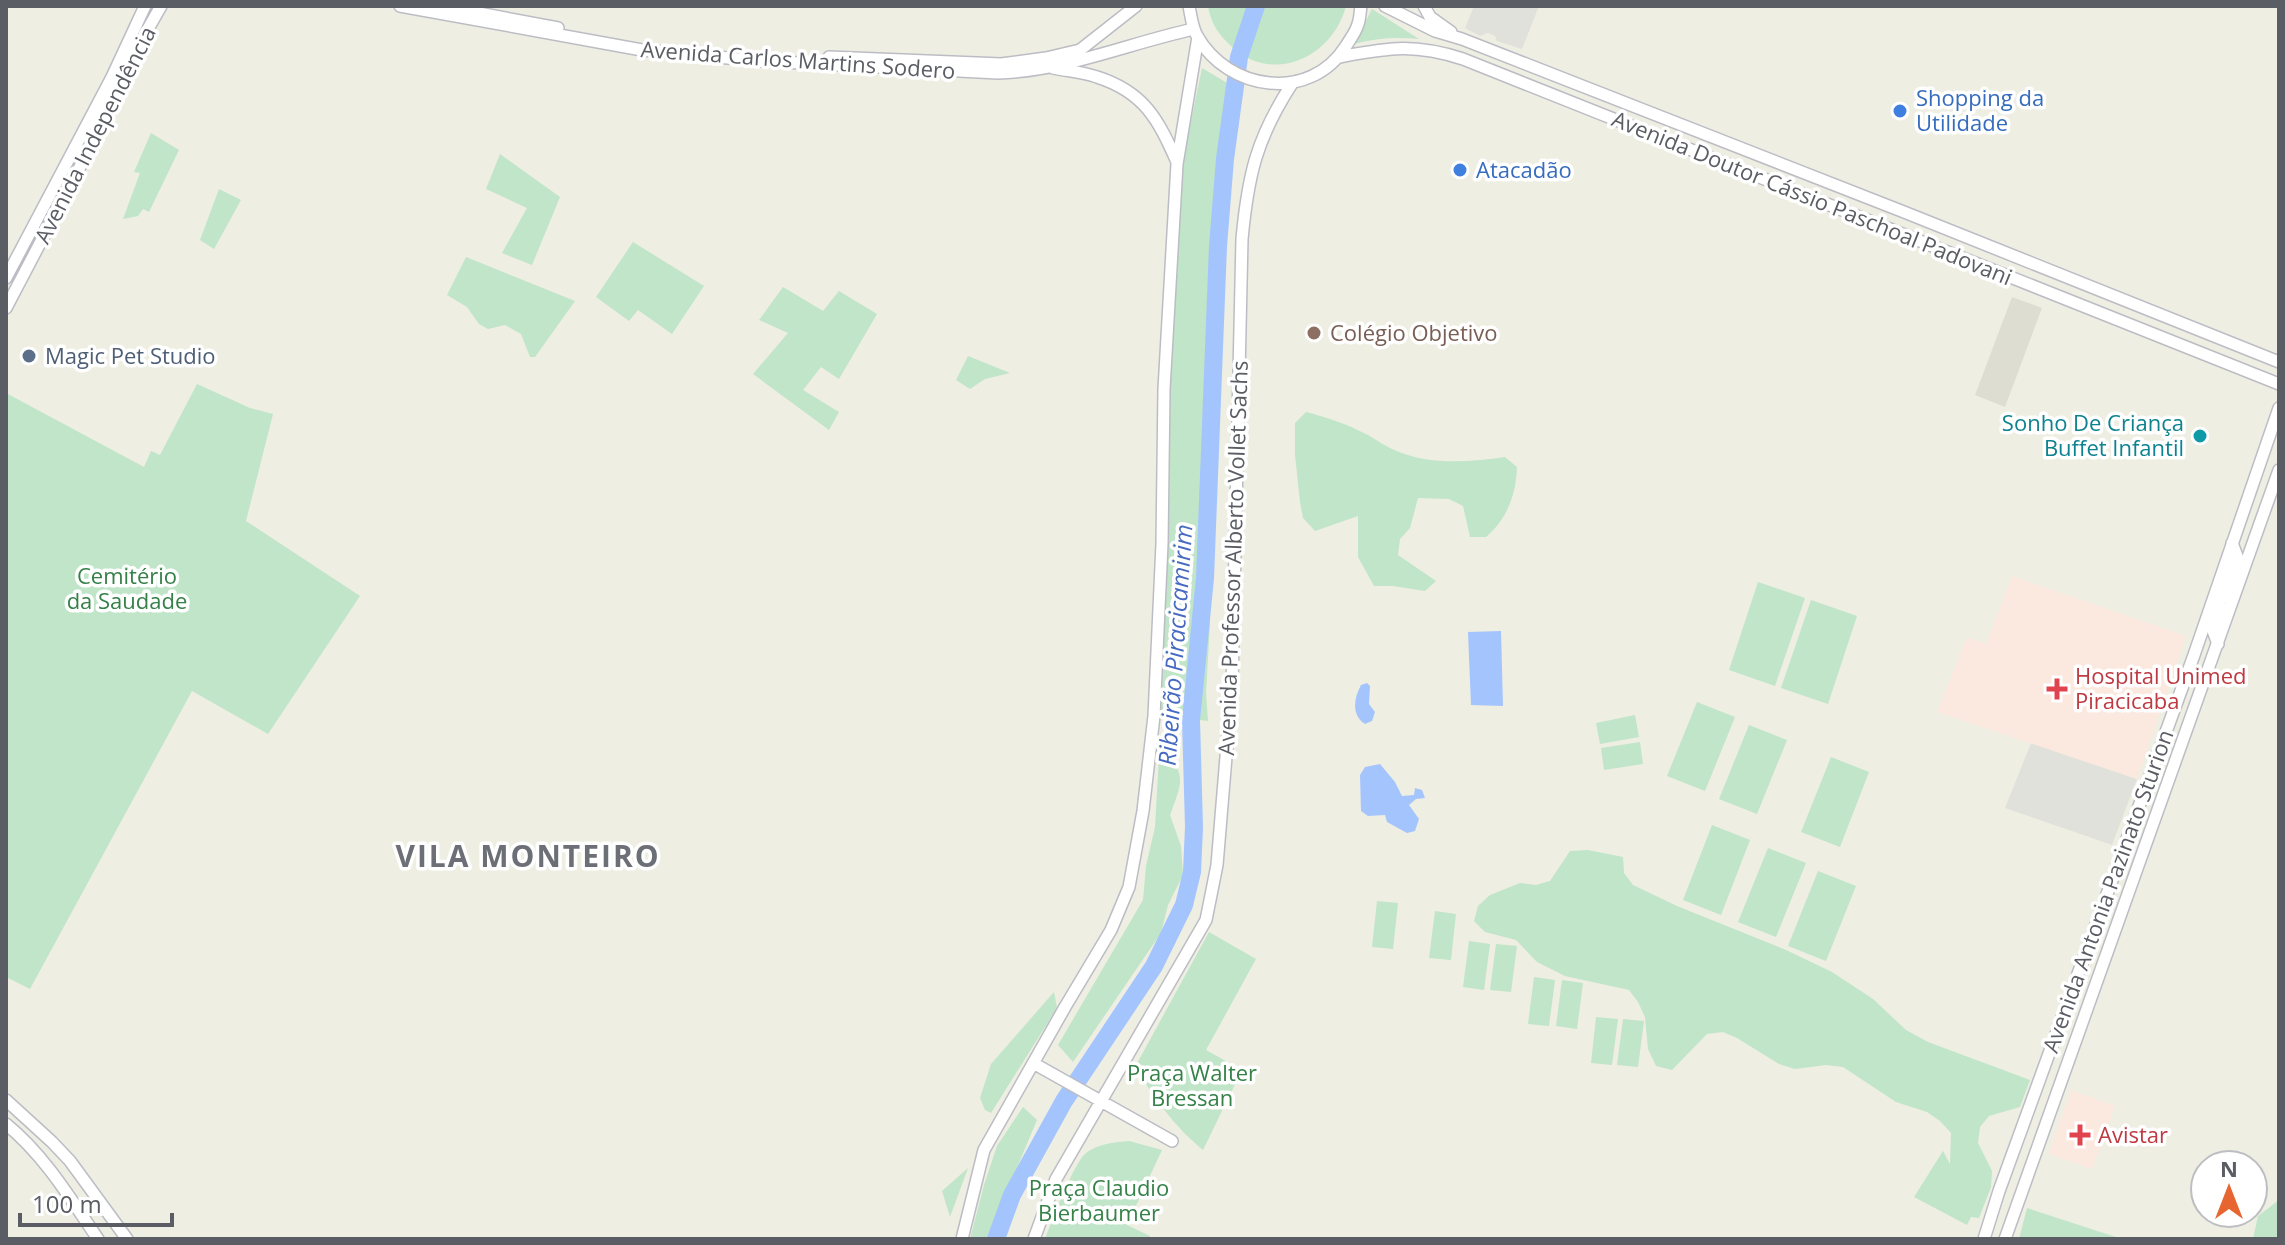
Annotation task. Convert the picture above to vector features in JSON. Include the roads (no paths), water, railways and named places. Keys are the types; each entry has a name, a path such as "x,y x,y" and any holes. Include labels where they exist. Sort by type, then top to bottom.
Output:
{"main road":[{"name":"Avenida Independência","path":"6,278 112,77 145,6"},
{"name":"Avenida Independência","path":"6,308 81,165 119,80 158,6"},
{"name":"Avenida Carlos Martins Sodero","path":"400,6 642,50 760,61 998,73 1025,72 1153,38 1196,33"},
{"name":"Avenida Carlos Martins Sodero","path":"442,6 639,42 705,49 1001,64 1080,50 1136,6"},
{"path":"1189,6 1196,33 1212,56 1230,71 1262,82 1293,82 1318,73 1339,57 1358,26 1361,6"},
{"name":"Avenida Doutor Cássio Paschoal Padovani","path":"1385,6 1435,31 1462,39 2279,362"},
{"path":"1424,6 1430,17 1462,39"},
{"path":"962,1239 984,1150 1111,930 1129,887 1143,811 1154,716 1162,544 1164,389 1177,164 1196,33"},
{"name":"Avenida Doutor Cássio Paschoal Padovani","path":"1339,57 1408,47 1435,50 1463,59 2279,384"},
{"path":"1048,67 1096,76 1141,101 1159,124 1177,164"},
{"name":"Avenida Professor Alberto Vollet Sachs","path":"1034,1239 1056,1179 1206,920 1211,902 1217,865 1232,685 1245,204 1259,145 1271,116 1293,82"},
{"path":"1943,250 1958,248 2012,269 2021,259"},
{"path":"2200,353 2204,342 2217,337"},
{"name":"Avenida Antonia Pazinato Sturion","path":"1984,1239 2279,408"},
{"name":"Avenida Antonia Pazinato Sturion","path":"2005,1239 2279,470"},
{"path":"2218,644 2212,628 2237,556 2232,543"},
{"path":"2120,858 2127,868 2136,872"},
{"path":"2101,910 2106,922 2117,925"},
{"path":"1033,1063 1172,1141"},
{"path":"6,1100 70,1161 127,1239"},
{"path":"6,1113 27,1120"},
{"path":"6,1124 57,1178 98,1239"},
{"path":"28,1144 52,1142"}],"water":[{"path":"1501,631 1503,706 1471,705 1468,632"},
{"path":"1367,683 1370,686 1369,704 1375,712 1372,721 1365,724 1357,716 1355,706 1361,685"},
{"path":"1380,764 1402,796 1414,795 1415,788 1422,790 1425,798 1416,799 1409,805 1419,819 1415,831 1407,833 1387,822 1385,815 1368,816 1361,811 1360,775 1365,767"}],"waterway":[{"name":"Ribeirão Piracicamirim","path":"996,1239 1012,1195 1064,1101 1154,966 1184,905 1192,872 1191,720 1205,578 1218,246 1225,159 1239,57 1256,6"}],"place":[{"name":"Shopping da Utilidade","path":"1900,111"},
{"name":"Atacadão","path":"1460,170"},
{"name":"Colégio Objetivo","path":"1314,333"},
{"name":"Magic Pet Studio","path":"29,356"},
{"name":"Sonho De Criança Buffet Infantil","path":"2200,436"},
{"name":"Hospital Unimed Piracicaba","path":"2057,689"},
{"name":"Avistar","path":"2080,1135"}],"district":[{"name":"VILA MONTEIRO","path":"528,857"}],"park label":[{"name":"Cemitério da Saudade","path":"127,588"},
{"name":"Praça Walter Bressan","path":"1192,1086"},
{"name":"Praça Claudio Bierbaumer","path":"1099,1200"}]}
